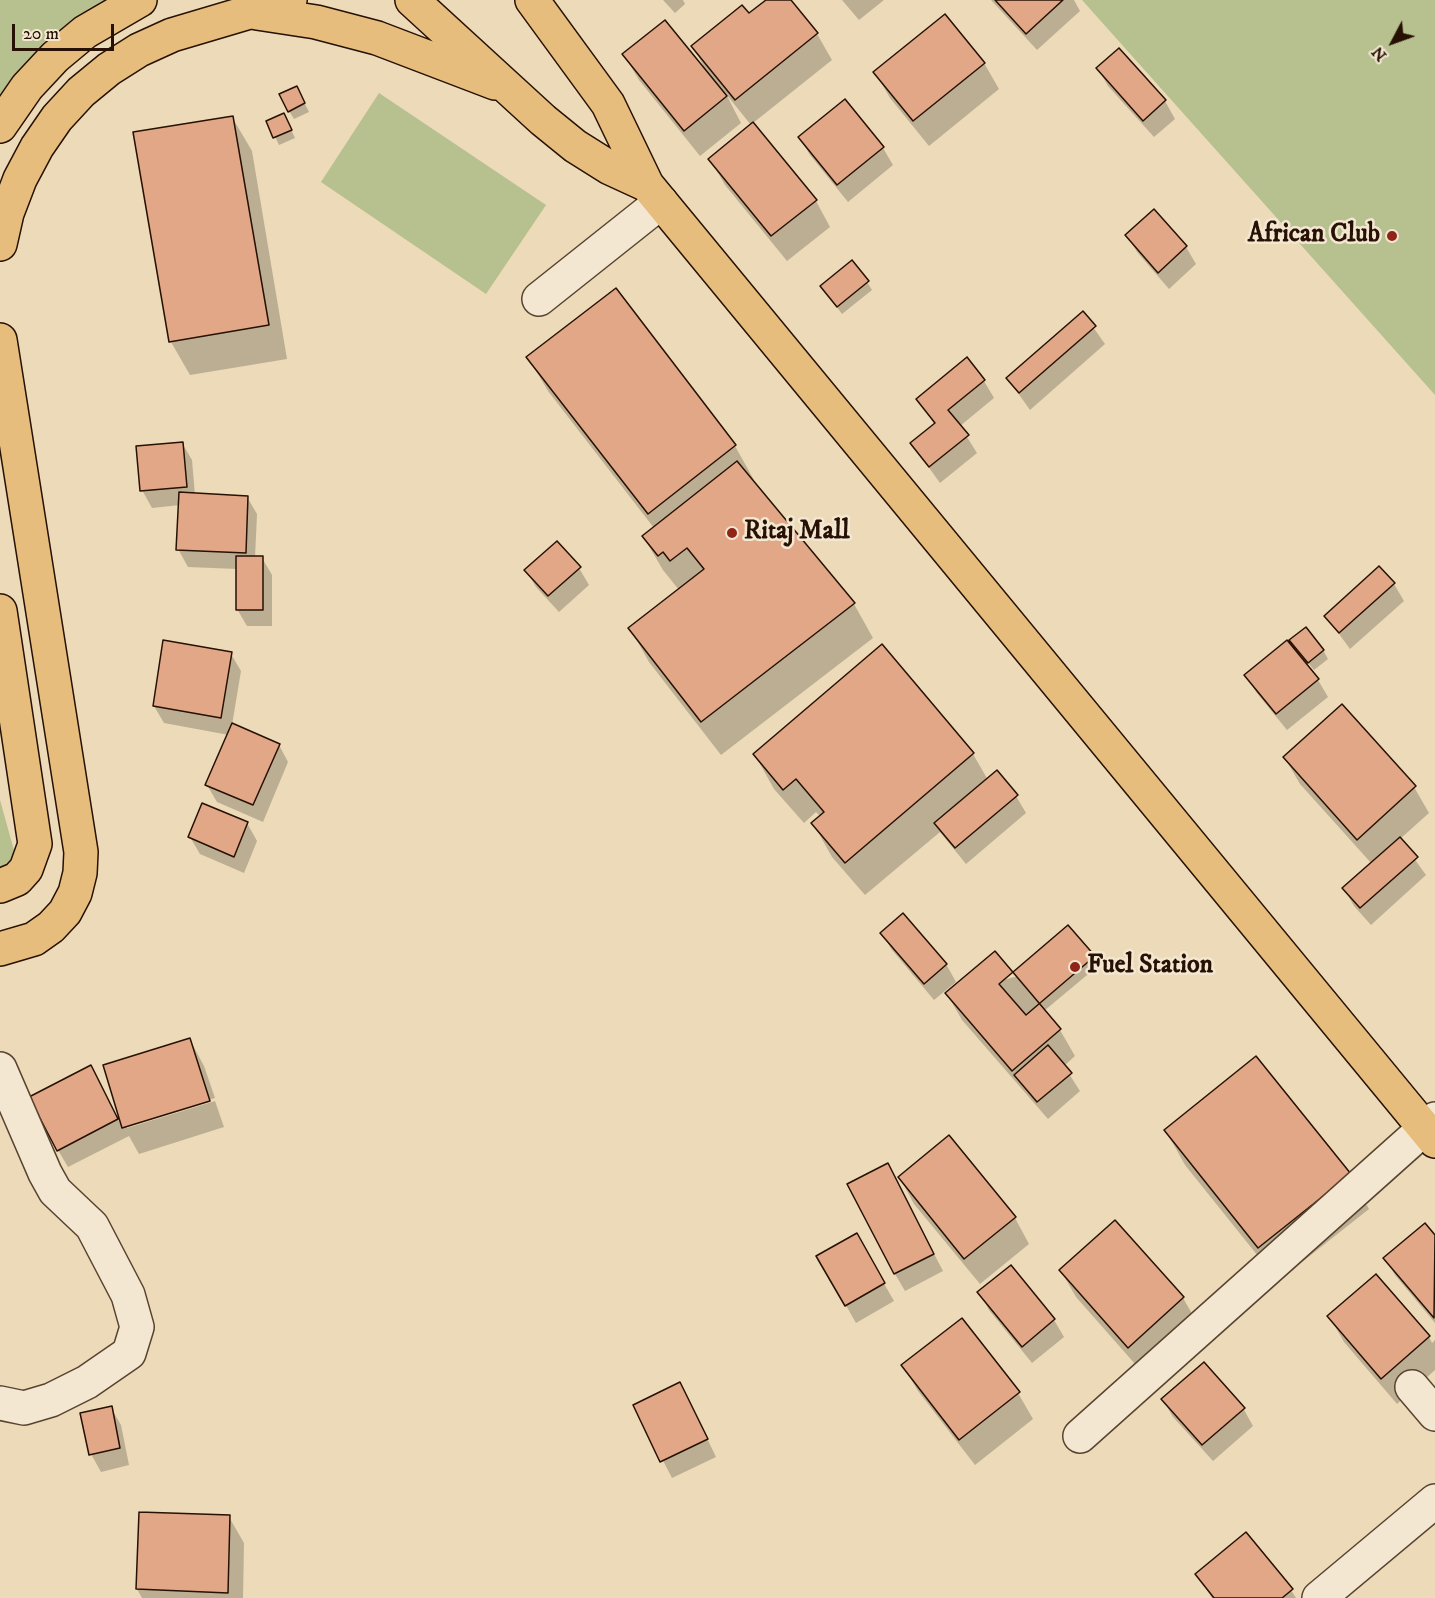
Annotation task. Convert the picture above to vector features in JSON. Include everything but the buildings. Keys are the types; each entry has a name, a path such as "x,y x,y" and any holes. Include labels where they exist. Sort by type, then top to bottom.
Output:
{"main road":[{"path":"0,126 27,87 55,57 85,32 140,0"},
{"path":"0,244 7,213 28,163 57,118 81,92 109,69 172,35 290,0"},
{"path":"412,0 543,120 575,146 654,193"},
{"path":"536,3 608,104 654,193 1432,1130"},
{"path":"253,12 316,22 378,38 514,91"},
{"path":"0,340 81,852 80,873 75,893 65,912 51,927 34,939 0,950"},
{"path":"0,611 35,844 26,869 17,879 0,886"}],"street":[{"path":"539,299 654,193"},
{"path":"0,1069 45,1173 55,1191 92,1226 128,1295 137,1327 129,1353 87,1382 51,1400 24,1408 0,1403"},
{"path":"1080,1436 1432,1130"},
{"path":"1412,1387 1435,1414"},
{"path":"1319,1598 1435,1501"}],"green space":[{"path":"0,0 119,0 51,45 0,95"},
{"name":"African Club","path":"1082,0 1435,0 1435,395"},
{"path":"379,93 546,205 486,294 321,182"},
{"path":"0,800 15,854 13,871 0,880"}],"place":[{"name":"African Club","path":"1392,236"},
{"name":"Ritaj Mall","path":"732,533"},
{"name":"Fuel Station","path":"1075,967"}]}
